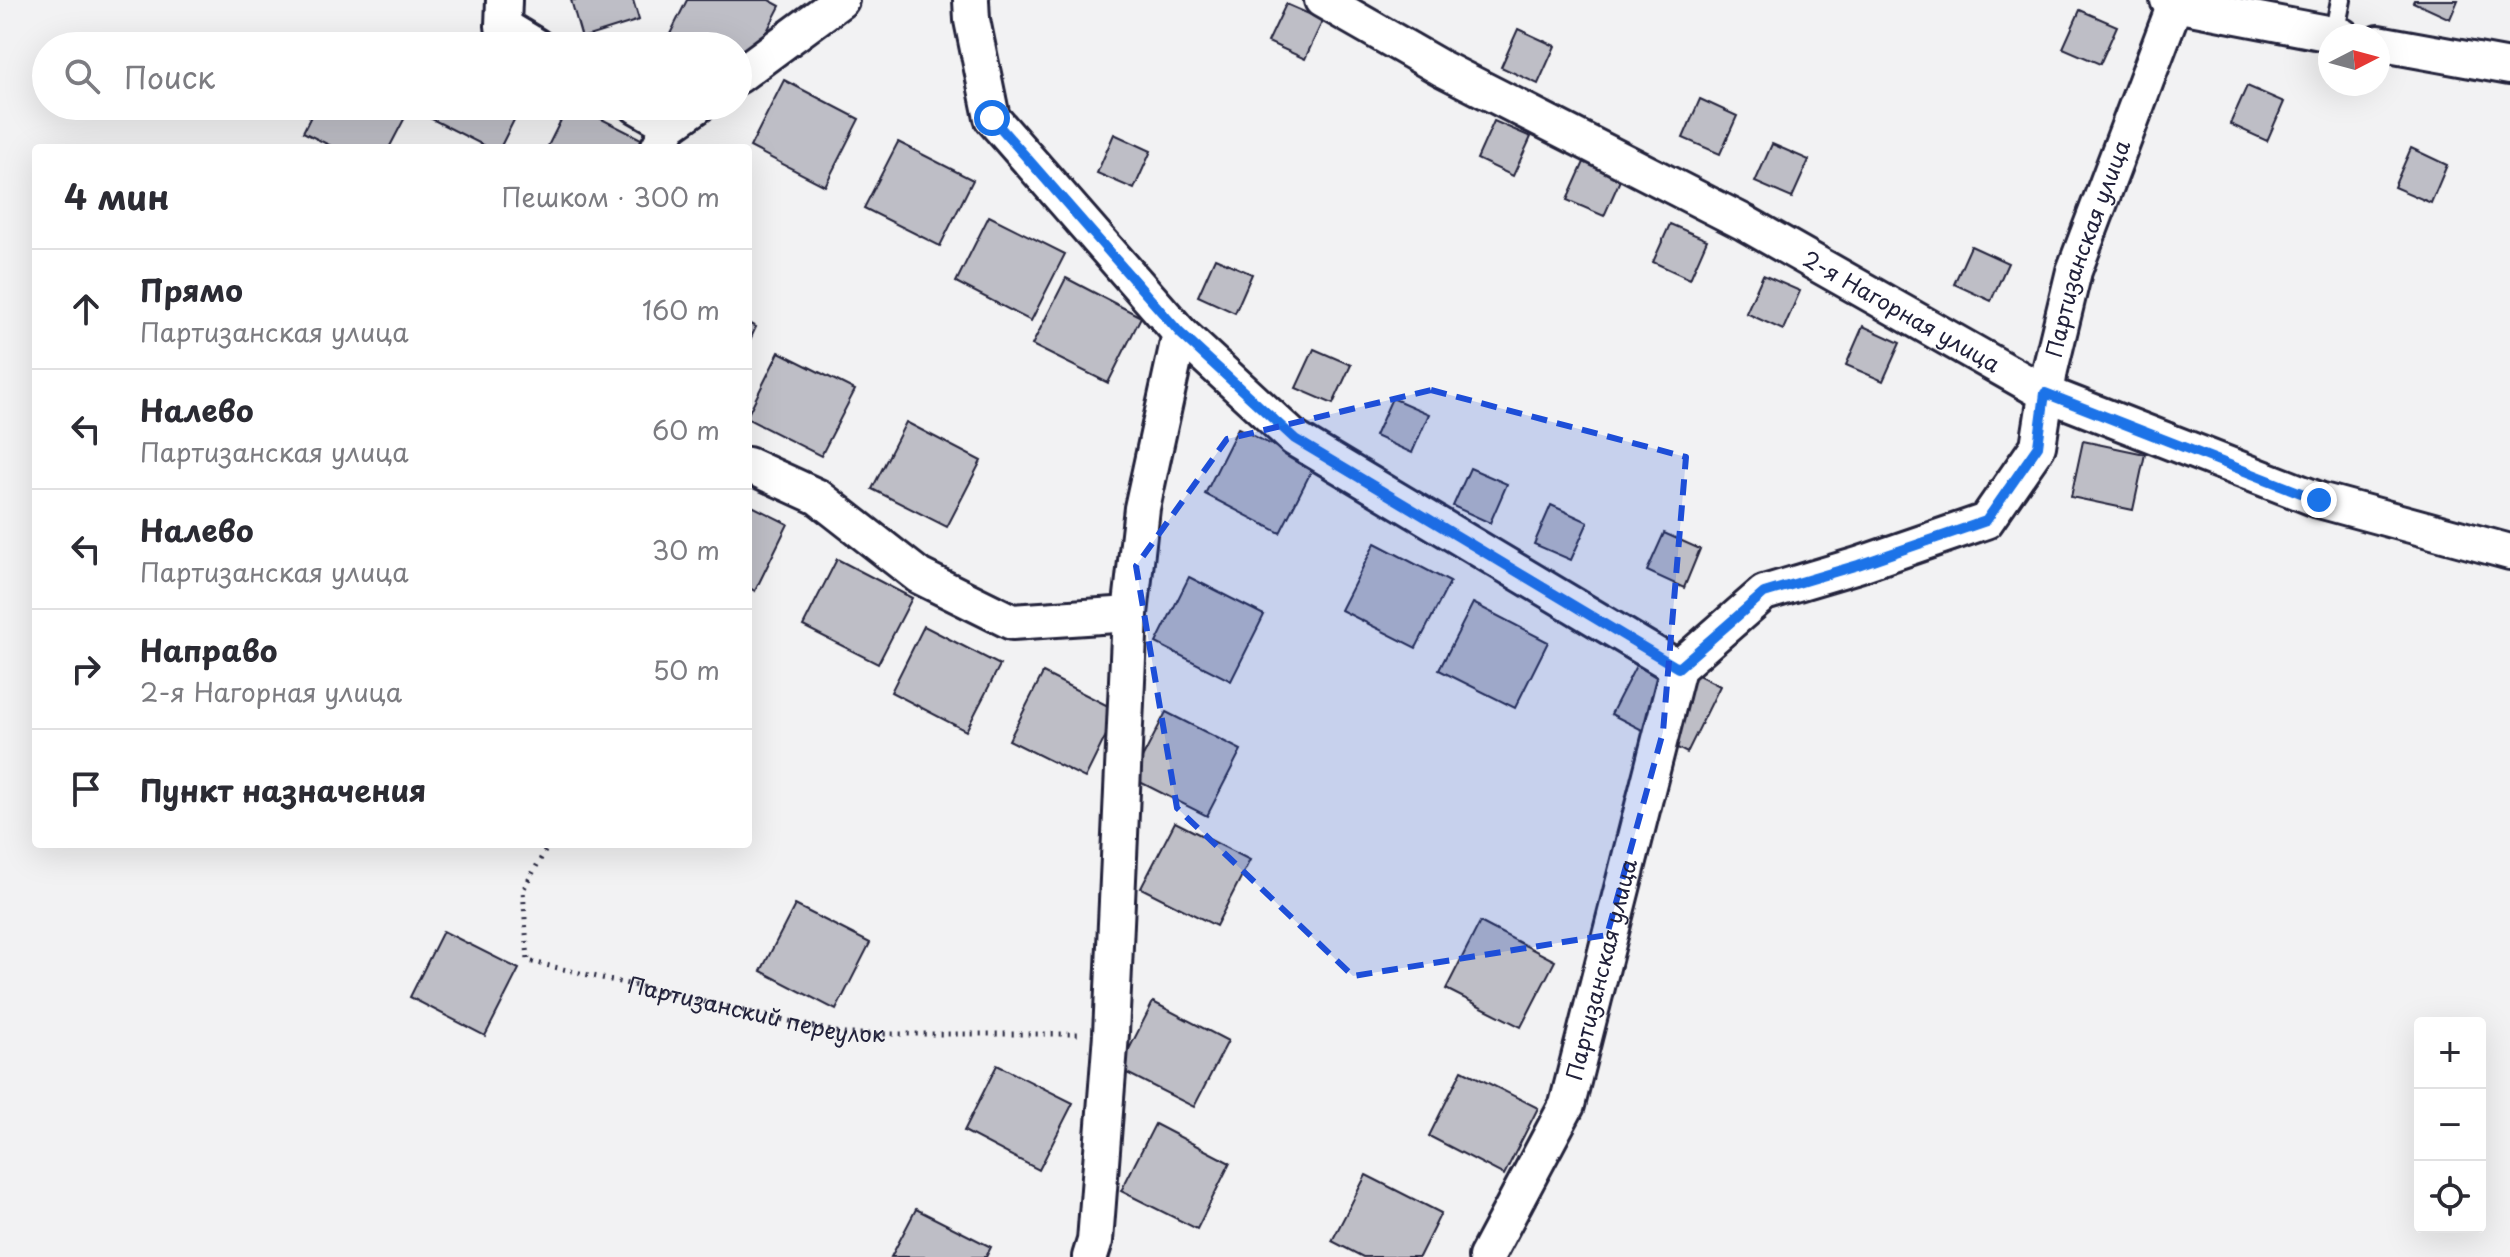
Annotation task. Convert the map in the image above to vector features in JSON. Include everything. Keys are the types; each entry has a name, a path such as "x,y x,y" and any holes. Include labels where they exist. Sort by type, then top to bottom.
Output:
{"street":[{"path":"504,0 503,26 513,32"},
{"path":"752,66 841,0"},
{"path":"971,0 972,20 992,118 1180,333 1295,439 1678,668"},
{"name":"2-я Нагорная улица","path":"1322,0 1441,68 1745,223 2045,393 2319,500 2510,552"},
{"path":"2172,2 2318,31"},
{"name":"Партизанская улица","path":"1486,1257 1567,1105 1678,668 1764,593 1986,521 2038,446 2045,393 2074,271 2172,2"},
{"path":"2390,45 2510,67"},
{"path":"1090,1257 1095,1241 1111,1034 1130,614 1142,508 1180,333"},
{"path":"752,467 818,497 919,576 1012,622 1130,614"}],"lane":[{"path":"2339,24 2341,0"}],"path":[{"name":"Партизанский переулок","path":"547,848 523,890 528,961 845,1034 1111,1034"}],"highlighted area":[{"path":"1431,390 1686,457 1663,732 1607,935 1353,976 1177,808 1136,566 1227,439"}],"building":[{"path":"571,0 633,0 639,20 601,32 580,32"},
{"path":"687,0 769,0 780,6 752,60 752,32 671,32"},
{"path":"2414,0 2458,0 2450,19"},
{"path":"1286,4 1323,20 1305,59 1268,42"},
{"path":"2080,10 2117,26 2100,64 2063,48"},
{"path":"1518,29 1555,46 1538,84 1501,67"},
{"path":"784,80 859,119 825,186 752,148"},
{"path":"2247,86 2284,102 2267,141 2230,124"},
{"path":"1700,99 1737,116 1720,154 1683,138"},
{"path":"309,120 404,120 391,144 327,144 303,132"},
{"path":"434,120 514,120 502,144 481,144"},
{"path":"561,120 604,120 645,141 644,144 549,144"},
{"path":"1494,121 1531,137 1513,176 1477,159"},
{"path":"1114,134 1151,151 1134,189 1097,173"},
{"path":"898,142 973,180 940,246 864,208"},
{"path":"1772,144 1809,160 1792,198 1755,182"},
{"path":"2411,148 2447,165 2431,203 2394,187"},
{"path":"1584,162 1621,178 1604,216 1567,200"},
{"path":"989,216 1065,254 1031,321 956,282"},
{"path":"1670,224 1707,240 1690,279 1653,262"},
{"path":"1971,246 2008,263 1991,301 1954,284"},
{"path":"1215,258 1252,274 1235,313 1198,296"},
{"path":"1763,275 1800,291 1783,330 1746,313"},
{"path":"1066,278 1141,317 1108,383 1032,345"},
{"path":"1863,326 1900,343 1883,381 1846,365"},
{"path":"1314,349 1351,365 1333,404 1296,388"},
{"path":"779,352 855,390 821,456 752,421 752,406"},
{"path":"1392,398 1429,414 1412,453 1375,436"},
{"path":"906,422 981,461 947,527 872,489"},
{"path":"1238,428 1314,466 1280,533 1205,494"},
{"path":"2083,441 2145,454 2133,510 2071,497"},
{"path":"1470,468 1507,484 1490,523 1453,506"},
{"path":"1551,505 1588,522 1571,560 1534,544"},
{"path":"752,506 788,524 755,591 752,589"},
{"path":"1664,533 1700,549 1684,588 1647,571"},
{"path":"1375,543 1450,582 1416,648 1341,610"},
{"path":"837,559 912,598 878,664 803,626"},
{"path":"1189,577 1264,615 1231,681 1156,643"},
{"path":"1473,603 1548,642 1515,708 1439,670"},
{"path":"924,626 1000,665 966,731 891,692"},
{"path":"1645,648 1720,686 1687,753 1611,714"},
{"path":"1043,673 1118,711 1085,778 1009,740"},
{"path":"1166,712 1241,750 1207,816 1132,778"},
{"path":"1175,822 1250,860 1216,926 1141,888"},
{"path":"795,905 870,943 836,1010 761,971"},
{"path":"1480,922 1555,961 1521,1027 1446,989"},
{"path":"443,931 519,969 485,1036 410,997"},
{"path":"1153,1002 1228,1041 1194,1107 1119,1069"},
{"path":"997,1065 1073,1103 1039,1170 964,1131"},
{"path":"1462,1070 1538,1108 1504,1175 1429,1136"},
{"path":"1155,1124 1230,1163 1197,1229 1121,1191"},
{"path":"1366,1175 1441,1213 1419,1257 1363,1257 1332,1241"},
{"path":"916,1209 991,1247 986,1257 891,1257"}],"route":[{"path":"992,118 1180,333 1295,439 1678,668 1764,593 1986,521 2038,446 2045,393 2319,500"}]}
